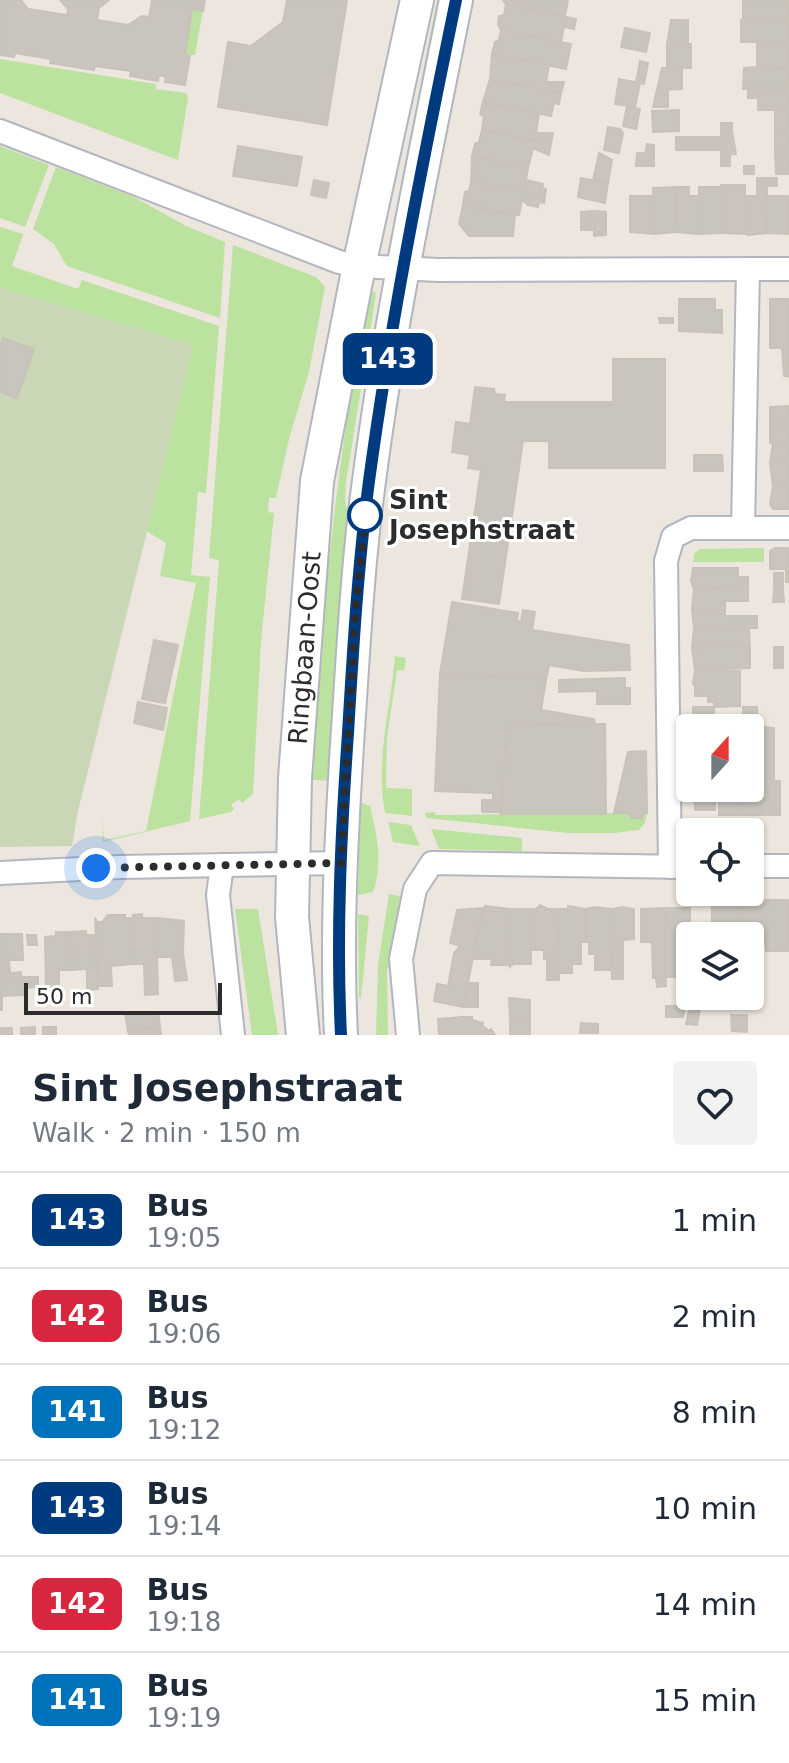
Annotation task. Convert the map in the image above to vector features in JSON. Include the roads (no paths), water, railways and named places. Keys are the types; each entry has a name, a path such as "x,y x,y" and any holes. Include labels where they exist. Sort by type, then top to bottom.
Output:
{"main road":[{"name":"Ringbaan-Oost","path":"303,1035 292,917 295,778 317,481 359,266 417,0"},
{"name":"Ringbaan-Oost","path":"341,1035 341,863 357,590 369,482 402,269 456,0"}],"street":[{"path":"0,131 339,262 359,266 402,269 789,269"},
{"path":"743,528 748,269"},
{"path":"678,818 666,561 673,537 691,528 789,528"},
{"path":"0,873 120,867 341,863"},
{"path":"408,1035 401,959 415,889 432,863 676,867"},
{"path":"222,865 218,895 233,1035"},
{"path":"764,866 789,866"}],"place":[{"name":"Sint Josephstraat","path":"365,515"}]}
